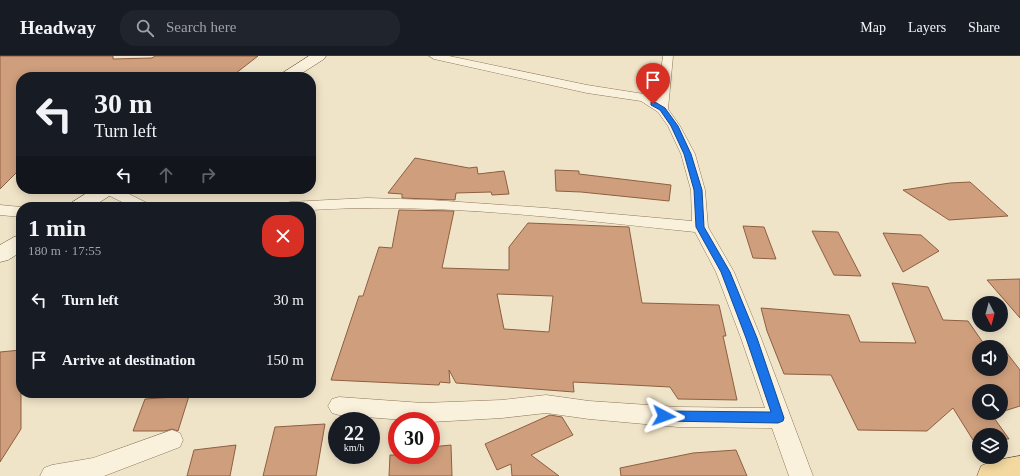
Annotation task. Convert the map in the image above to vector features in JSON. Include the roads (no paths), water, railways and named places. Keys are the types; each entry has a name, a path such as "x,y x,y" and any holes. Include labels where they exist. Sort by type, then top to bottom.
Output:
{"main road":[{"path":"992,476 1020,470"}],"street":[{"path":"294,72 319,56"},
{"path":"434,56 587,89 644,98 662,109 674,126 688,154 698,190 700,227 725,272 751,338 778,418 801,476"},
{"path":"662,109 668,56"},
{"path":"86,202 99,194"},
{"path":"117,194 134,202"},
{"path":"316,205 351,203 392,203 564,214 700,227"},
{"path":"0,210 16,212"},
{"path":"0,255 16,245"},
{"path":"339,406 423,413 502,409 546,404 589,410 678,417 778,418"},
{"path":"52,476 93,469 172,440"}]}
